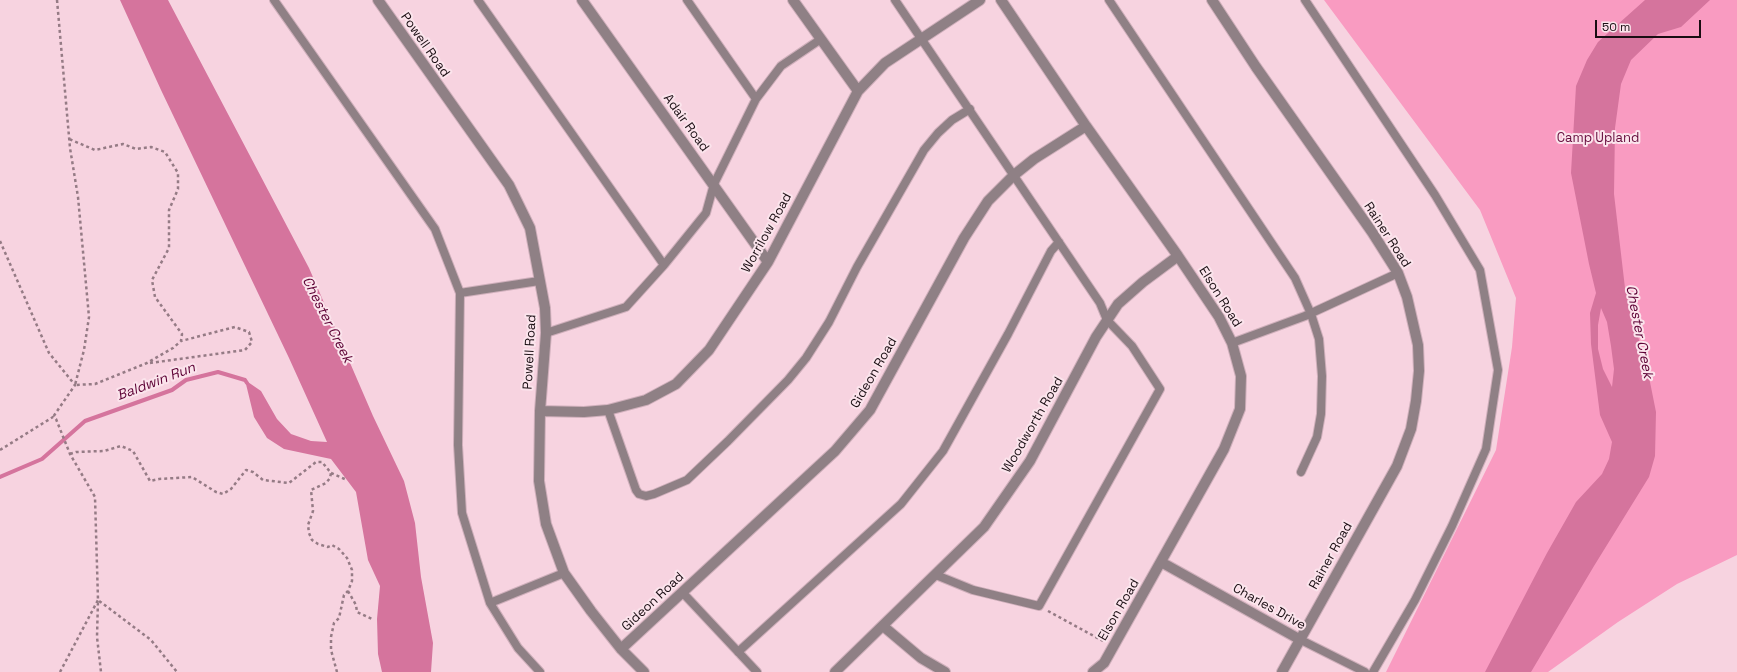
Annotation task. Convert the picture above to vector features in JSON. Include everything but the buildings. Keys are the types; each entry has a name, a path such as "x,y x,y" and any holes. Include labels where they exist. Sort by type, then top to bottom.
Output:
{"street":[{"name":"Powell Road","path":"378,0 509,186 530,228 545,308 546,333 540,411 539,481 546,524 564,573 590,611 622,649 644,672"},
{"name":"Adair Road","path":"582,0 768,262"},
{"path":"793,0 858,91"},
{"name":"Worrilow Road","path":"540,411 584,412 608,410 646,400 676,384 709,350 768,262 858,91 885,63 980,0"},
{"name":"Elson Road","path":"1001,0 1086,126 1219,316 1232,343 1241,376 1240,409 1224,448 1104,663 1092,672"},
{"name":"Rainer Road","path":"1212,0 1256,68 1372,232 1398,273 1407,297 1418,345 1418,378 1411,429 1397,466 1299,639"},
{"name":"Gideon Road","path":"622,649 835,451 870,410 964,238 988,201 1014,175 1034,159 1086,126"},
{"name":"Woodworth Road","path":"835,672 984,527 1030,461 1096,337 1118,304 1143,282 1178,256"},
{"name":"Charles Drive","path":"1161,562 1299,639"},
{"path":"883,626 921,658 945,672"},
{"path":"1282,672 1299,639"}],"lane":[{"path":"274,0 435,229 460,293 458,445 462,513 490,603 518,648 540,672"},
{"path":"478,0 664,265"},
{"path":"687,0 756,100"},
{"path":"895,0 1100,303 1107,320 1132,346 1160,389 1039,606 974,590 936,575"},
{"path":"1109,0 1294,278 1311,314 1319,339 1322,376 1321,414 1317,437 1301,472"},
{"path":"1305,0 1435,195 1480,270 1498,370 1486,449 1452,526 1415,600 1373,672"},
{"path":"546,333 626,307 664,265 706,213 714,184 756,100 781,66 821,39"},
{"path":"608,410 636,490 639,494 646,496 654,494 687,480 734,436 788,380 806,358 829,322 857,267 924,150 952,120 970,109"},
{"path":"738,652 901,504 943,451 1008,334 1051,251 1059,242"},
{"path":"1232,343 1311,314 1398,273"},
{"path":"460,293 539,281"},
{"path":"490,603 564,573"},
{"path":"682,592 756,672"},
{"name":"Charles Drive","path":"1299,639 1365,672"}],"path":[{"path":"0,450 53,417 75,385 84,350 89,317 78,197 69,138 56,0"},
{"path":"69,138 95,150 123,144 136,149 151,147 165,152 178,173 178,189 169,210 169,248 152,280 155,297 182,334 181,341"},
{"path":"0,241 49,353 75,385"},
{"path":"75,385 95,384 147,363 173,348 181,341 235,327 249,332 252,342 245,350 147,363"},
{"path":"53,417 56,419 70,454 95,497 98,600 97,638 102,672"},
{"path":"70,454 76,452 104,450 120,446 133,451 150,481 192,477 216,492 223,494 231,489 246,470 253,472 263,480 289,483 316,462 322,462 331,473 347,480"},
{"path":"331,473 330,478 326,483 311,490 313,511 308,526 312,540 318,544 328,547 332,545 339,549 347,558 352,570 352,581 348,591 344,595 339,618 334,623 331,637 331,650 337,672"},
{"path":"348,591 358,612 372,619"},
{"path":"60,672 98,600"},
{"path":"98,600 150,640 177,672"},
{"path":"1039,606 1113,646"}],"green space":[{"name":"Camp Upland","path":"1324,0 1737,0 1737,555 1677,584 1618,622 1548,672 1386,672 1496,450 1512,347 1516,298 1480,210"}],"water":[{"name":"Chester Creek","path":"120,0 168,0 309,268 373,416 404,481 415,523 421,577 433,643 431,672 382,672 378,654 377,619 380,586 368,560 356,492 331,459 284,449 267,438 254,417 245,380 261,391 277,419 291,434 311,441 327,442 289,358 161,90"},
{"path":"1645,0 1710,0 1681,27 1658,34 1631,60 1621,84 1615,128 1614,194 1625,288 1649,377 1656,412 1655,456 1649,477 1531,672 1485,672 1547,553 1576,502 1602,474 1609,459 1612,442 1600,415 1591,344 1590,313 1596,293 1571,173 1576,86 1587,60 1598,42","holes":["1601,308 1607,322 1614,369 1612,387 1603,369 1598,349 1598,325"]}],"waterway":[{"name":"Baldwin Run","path":"0,477 42,459 85,421 172,390 186,380 218,372 245,380 247,383"}]}
